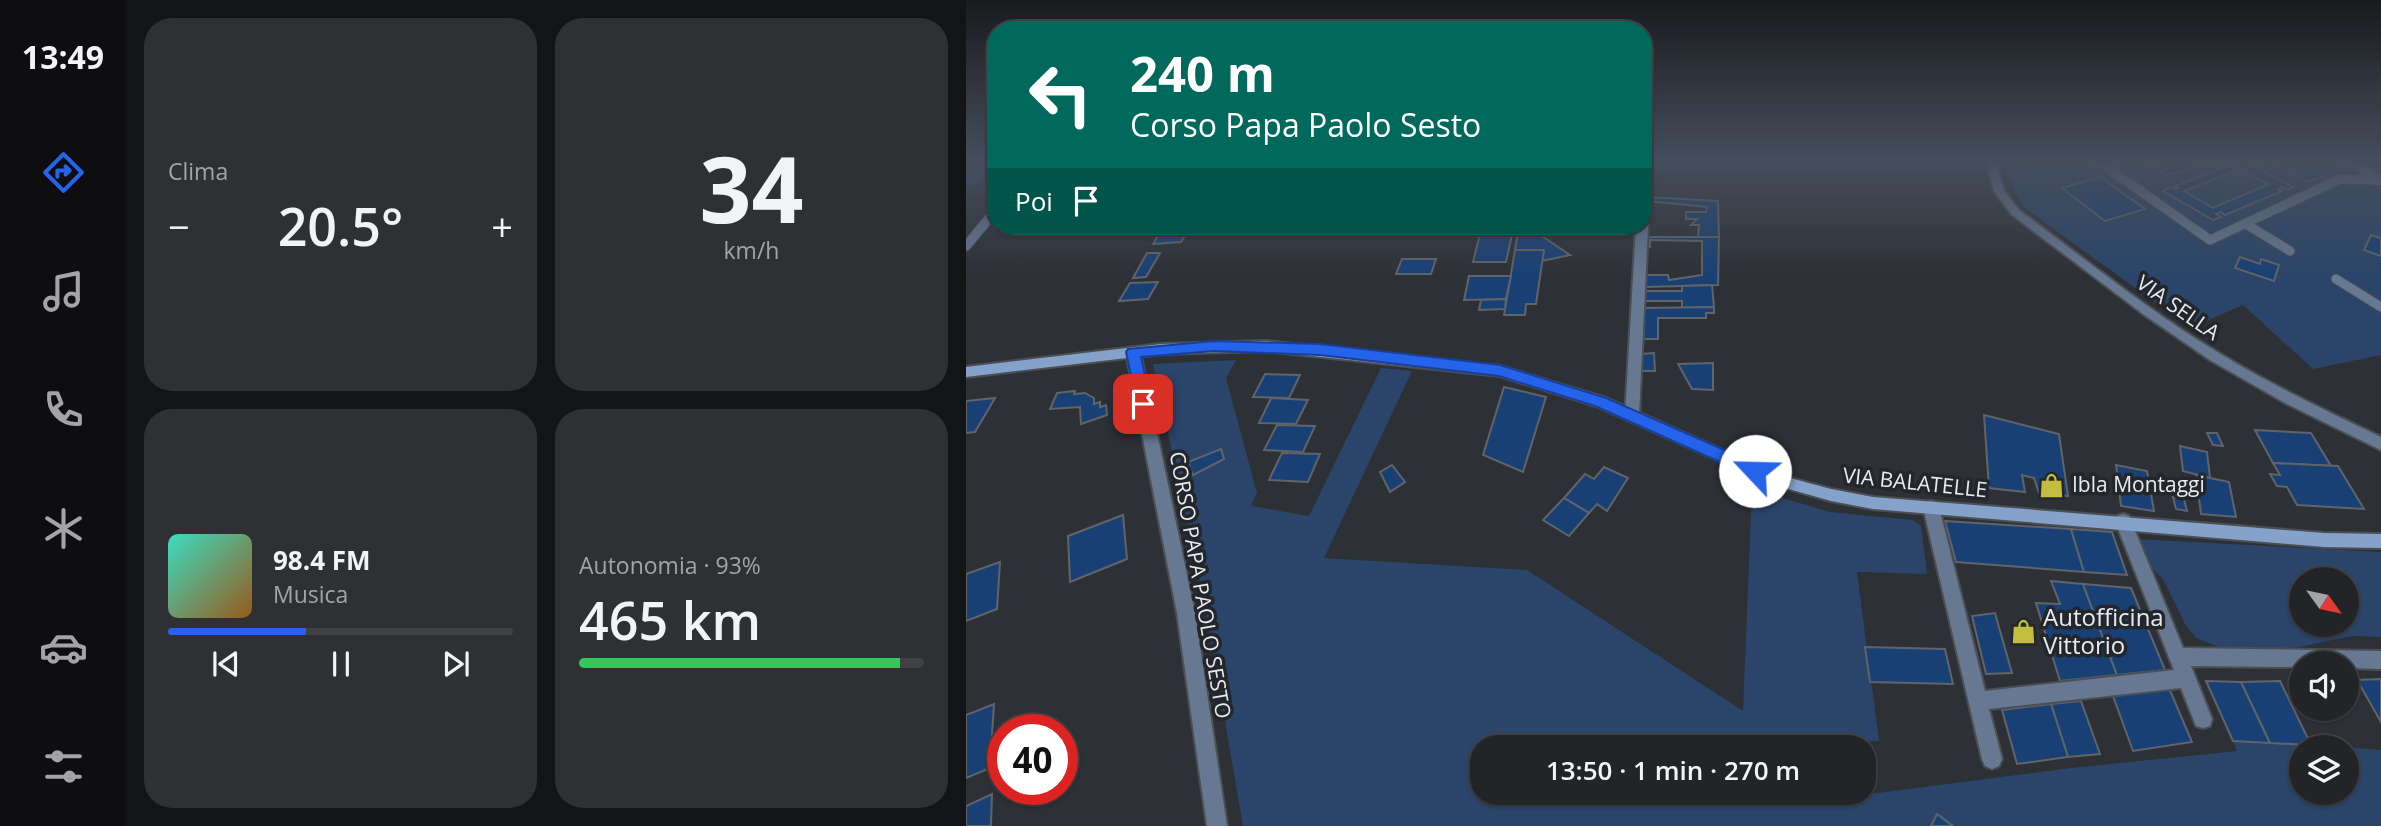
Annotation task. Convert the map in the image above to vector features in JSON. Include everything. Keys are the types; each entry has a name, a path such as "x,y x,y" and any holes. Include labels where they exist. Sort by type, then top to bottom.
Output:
{"street":[{"name":"VIA SELLA","path":"2006,200 2015,212 2147,311 2253,380 2381,444"},
{"path":"1632,416 1642,235"},
{"name":"VIA BALATELLE","path":"966,372 1133,352 1214,346 1266,346 1500,371 1601,402 1776,480 1852,499 2324,540 2381,541"},
{"name":"CORSO PAPA PAOLO SESTO","path":"1133,352 1186,613 1217,826"},
{"path":"1931,507 1992,759"},
{"path":"2123,521 2203,719"},
{"path":"2178,657 2381,660"},
{"path":"1978,701 2186,678"}],"lane":[{"path":"2153,200 2210,240 2297,200"},
{"path":"966,246 987,222"},
{"path":"2246,224 2290,251"},
{"path":"2336,279 2381,307"}],"shaded area":[{"path":"2020,200 2381,200 2381,355 2313,369 2243,305 2190,328 2025,208"},
{"path":"1236,360 1226,378 1257,493 1251,506 1309,516 1381,368 1412,371 1324,558 1527,570 1743,711 1752,489 1830,512 1912,520 1921,526 1927,574 1857,572 1879,741 1876,741 1876,735 1470,735 1470,805 1876,805 1876,793 2071,768 2237,751 2233,741 2289,744 2289,805 2359,805 2359,748 2381,750 2381,826 1243,826 1205,605 1153,364"},
{"path":"2136,539 2381,552 2381,637 2359,636 2359,567 2289,567 2289,637 2347,637 2300,647 2249,651 2219,647 2196,638 2185,624 2163,579 2151,567"}],"building":[{"path":"1652,200 1718,201 1719,237 1698,237 1699,225 1691,225 1697,219 1686,219 1686,212 1706,212 1707,207"},
{"path":"2077,200 2132,200 2145,209 2105,221"},
{"path":"2178,200 2199,200 2213,208 2233,200 2262,200 2225,215 2221,212 2216,214 2221,217 2213,220"},
{"path":"1158,235 1185,235 1181,242 1153,244"},
{"path":"1480,235 1512,235 1506,262 1473,262"},
{"path":"1518,235 1540,235 1570,255 1542,261 1544,250 1515,250"},
{"path":"2371,235 2381,238 2381,256 2364,250"},
{"path":"1646,237 1719,237 1718,285 1645,287 1645,275 1668,275 1669,280 1702,275 1702,241 1650,240 1650,247 1645,247"},
{"path":"1515,250 1544,250 1536,304 1526,304 1525,315 1504,315"},
{"path":"1147,253 1160,253 1146,277 1133,278"},
{"path":"2240,257 2260,264 2261,259 2279,265 2274,281 2235,268"},
{"path":"1402,259 1436,259 1431,274 1396,274"},
{"path":"1469,276 1511,276 1506,299 1464,300"},
{"path":"1158,282 1148,299 1119,301 1130,283"},
{"path":"1712,285 1714,307 1682,308 1682,301 1644,301 1645,291 1682,291 1682,286"},
{"path":"1506,299 1505,309 1479,310 1481,300"},
{"path":"1714,307 1714,313 1706,313 1706,318 1658,318 1658,339 1644,339 1644,308"},
{"path":"1654,353 1655,371 1641,371 1641,354"},
{"path":"1713,363 1713,390 1692,389 1678,364"},
{"path":"1265,374 1300,375 1289,398 1253,397"},
{"path":"1504,387 1546,397 1523,472 1483,455"},
{"path":"1075,391 1074,394 1085,393 1094,398 1094,404 1100,402 1100,407 1106,405 1107,415 1081,424 1080,407 1050,409 1057,393"},
{"path":"995,398 975,432 966,433 966,401"},
{"path":"1271,398 1308,400 1296,424 1259,423"},
{"path":"1984,415 2059,434 2068,496 2039,493 2034,478 2022,475 2025,492 1989,488"},
{"path":"1277,425 1315,426 1303,452 1264,450"},
{"path":"2255,430 2311,433 2331,466 2273,463"},
{"path":"2207,433 2217,433 2223,446 2213,445"},
{"path":"2180,446 2207,452 2210,478 2183,471"},
{"path":"1221,449 1224,459 1193,475 1188,462"},
{"path":"1282,453 1320,454 1308,482 1269,480"},
{"path":"2273,463 2338,466 2364,509 2297,505 2287,487 2277,486 2270,474 2280,475"},
{"path":"1392,465 1405,482 1390,492 1380,472"},
{"path":"2116,465 2147,471 2154,511 2121,506"},
{"path":"1604,467 1628,478 1607,511 1597,504 1589,513 1564,498 1585,474 1594,479"},
{"path":"2196,475 2229,482 2236,517 2201,514"},
{"path":"2173,497 2184,499 2187,511 2176,509"},
{"path":"1564,498 1589,513 1569,536 1543,520"},
{"path":"1123,515 1127,559 1070,582 1068,536"},
{"path":"1945,521 2071,529 2084,572 1956,562"},
{"path":"2071,529 2112,532 2127,575 2084,572"},
{"path":"1000,562 997,609 966,621 966,574"},
{"path":"2051,581 2083,584 2117,675 2060,681 2036,603 2060,604"},
{"path":"2083,584 2131,588 2165,670 2117,675"},
{"path":"1995,613 2012,673 1986,674 1972,616"},
{"path":"1865,647 1945,649 1953,684 1870,682"},
{"path":"2381,679 2381,722 2359,684 2359,680"},
{"path":"2206,681 2241,682 2270,743 2233,741"},
{"path":"2280,681 2289,700 2289,721 2299,721 2306,735 2289,735 2289,744 2270,743 2241,682"},
{"path":"2169,688 2192,742 2133,751 2113,696"},
{"path":"2081,701 2100,754 2068,757 2051,704"},
{"path":"994,704 993,714 987,714 987,769 966,778 966,715"},
{"path":"2051,704 2068,757 2017,764 2002,710"},
{"path":"987,796 987,805 992,805 991,826 966,826 966,806"},
{"path":"1937,814 1953,826 1931,826"}],"place":[{"name":"Ibla Montaggi","path":"2052,485"},
{"name":"Autofficina Vittorio","path":"2023,632"}],"route":[{"path":"1143,404 1133,352 1214,346 1320,349 1500,371 1601,402 1755,471"}]}
